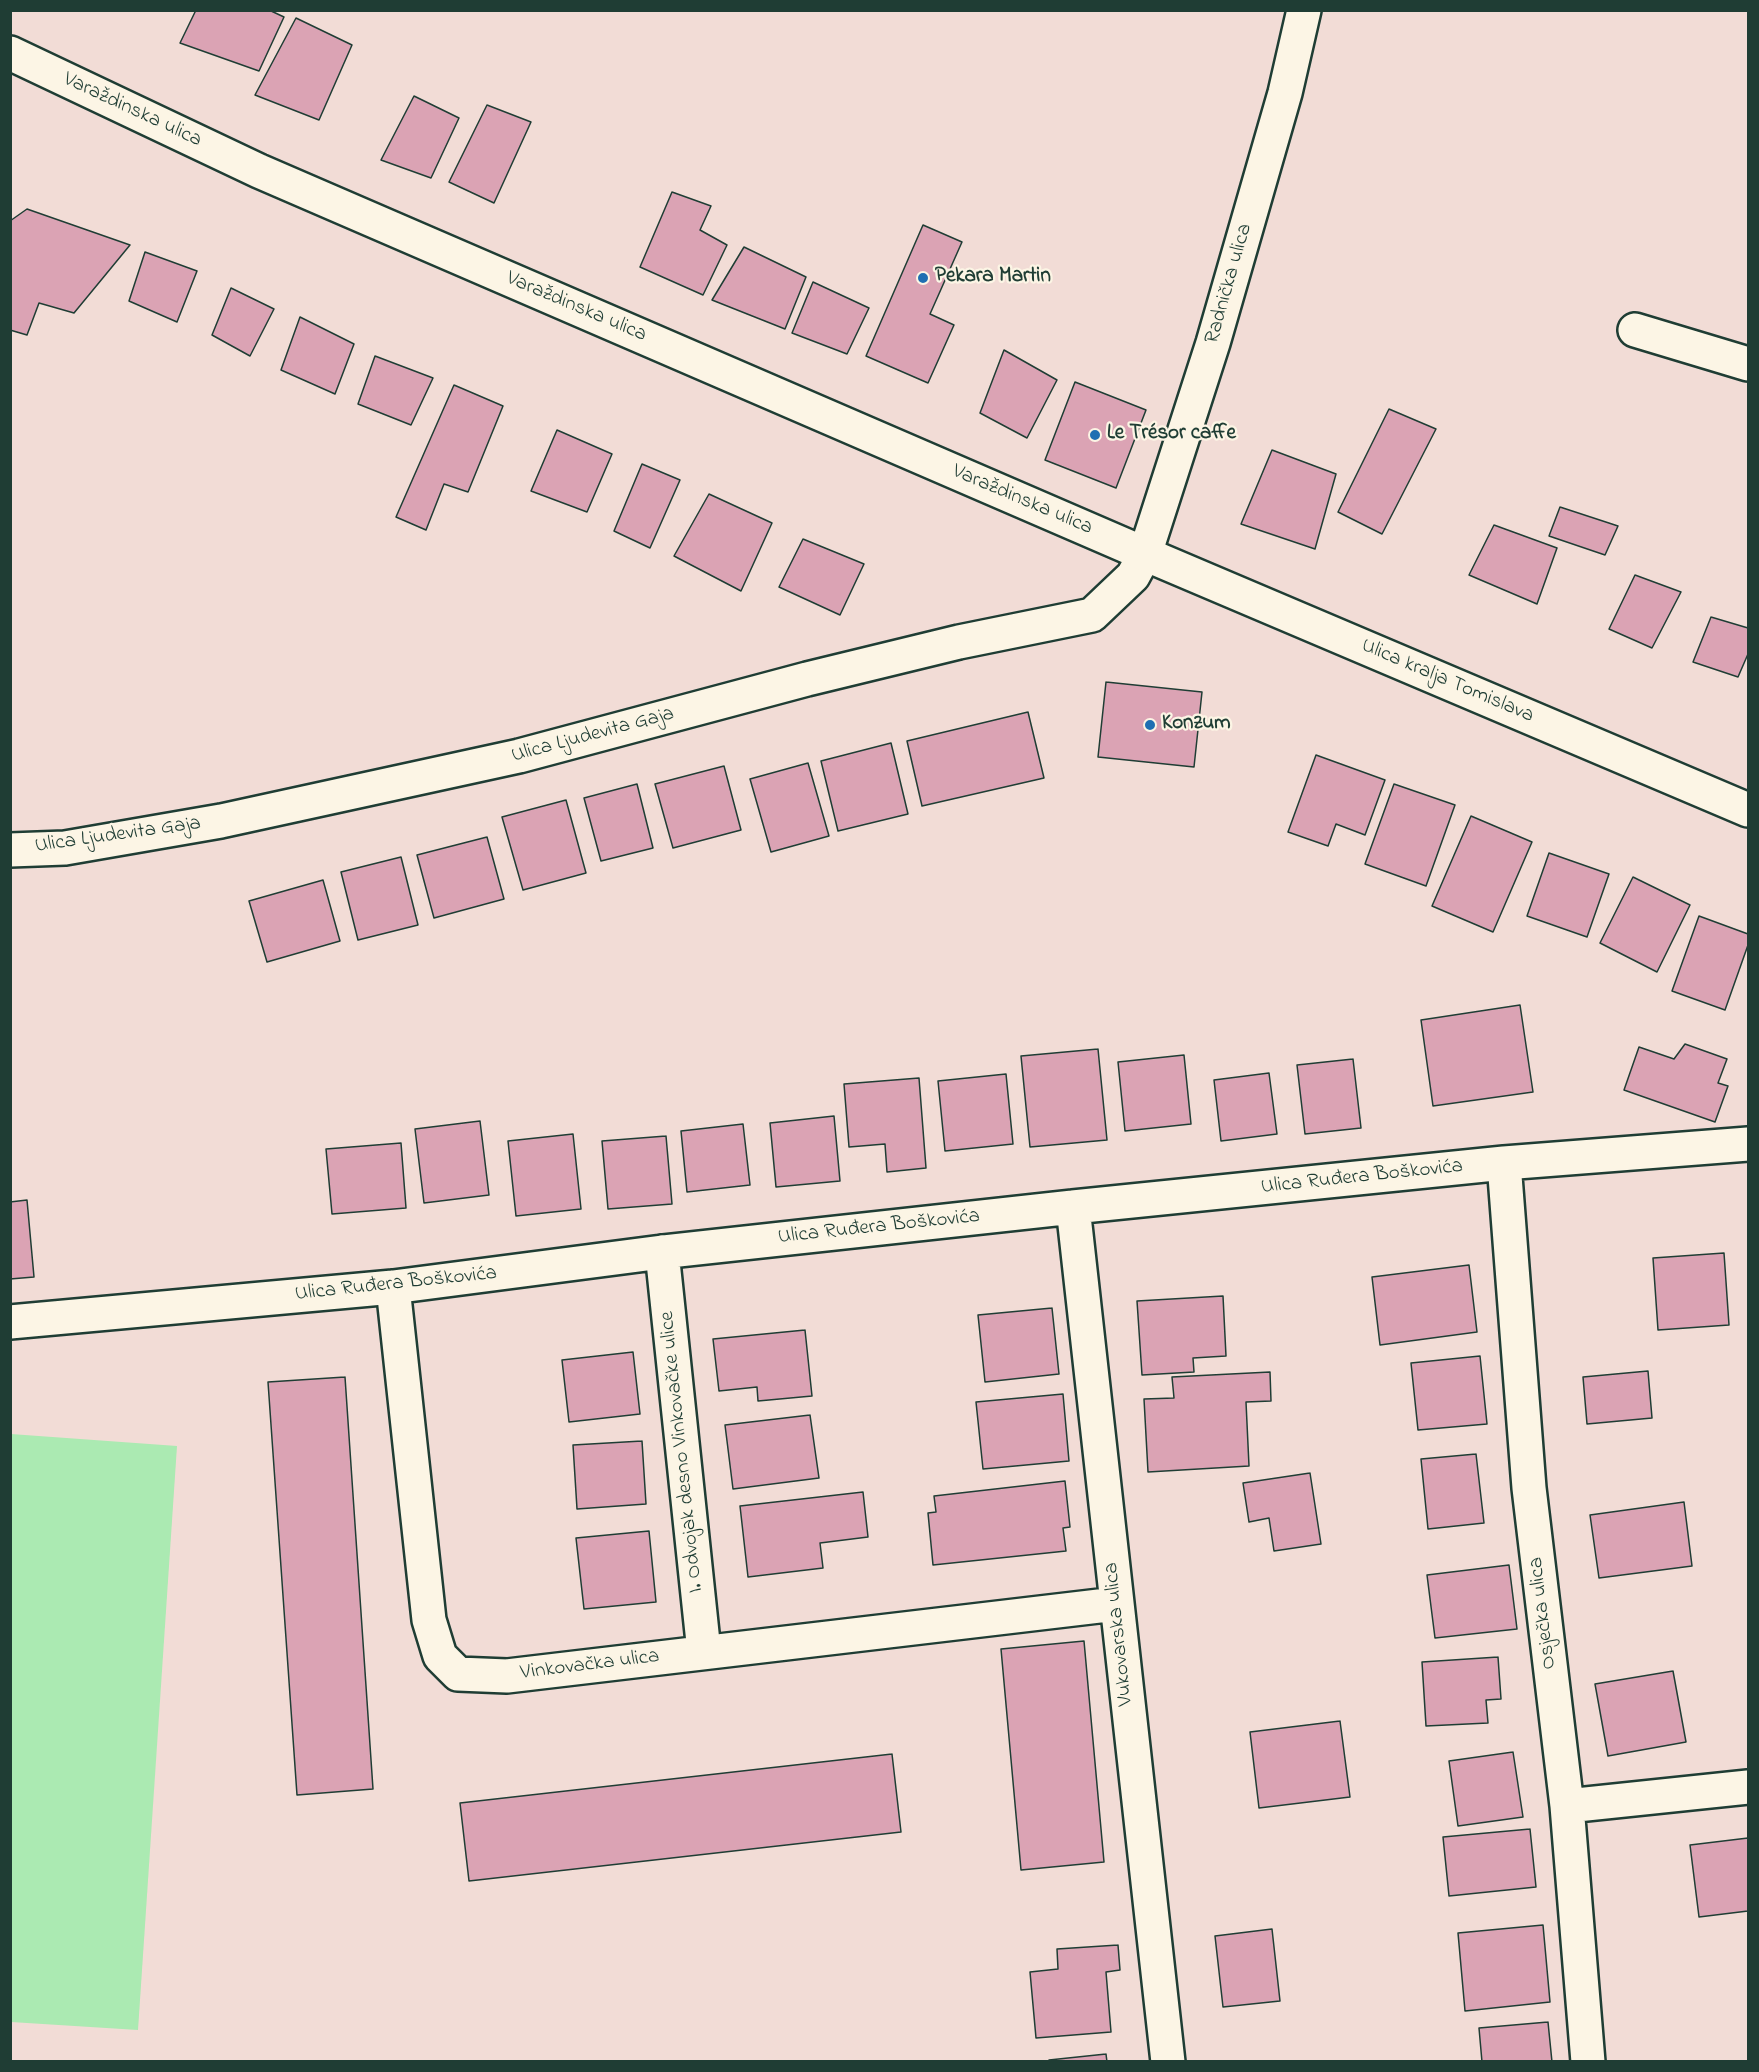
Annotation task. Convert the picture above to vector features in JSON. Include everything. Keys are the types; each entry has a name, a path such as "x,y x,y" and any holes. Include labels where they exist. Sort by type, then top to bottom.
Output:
{"street":[{"name":"Radnička ulica","path":"1145,554 1213,343 1285,93 1304,10"},
{"name":"Varaždinska ulica","path":"10,53 259,171 1145,554"},
{"path":"1635,330 1749,363"},
{"name":"Ulica kralja Tomislava","path":"1145,554 1749,810"},
{"name":"Ulica Ljudevita Gaja","path":"10,850 65,848 221,820 519,756 807,679 959,642 1092,615 1133,576 1145,554"},
{"name":"Ulica Ruđera Boškovića","path":"10,1322 393,1287 662,1252 1073,1207 1504,1163 1749,1144"},
{"name":"Osječka ulica","path":"1504,1163 1529,1488 1567,1806 1588,2061"},
{"name":"Vukovarska ulica","path":"1073,1207 1168,2061"},
{"name":"I. Odvojak desno Vinkovačke ulice","path":"662,1252 704,1652"},
{"name":"Vinkovačka ulica","path":"393,1287 429,1620 440,1656 458,1674 507,1676 1116,1604"},
{"path":"1567,1806 1749,1787"}],"green space":[{"path":"11,1434 177,1446 138,2030 11,2022"}],"building":[{"path":"196,10 269,10 284,17 259,71 180,43"},
{"path":"296,18 352,45 319,120 255,95"},
{"path":"414,96 459,118 431,178 381,160"},
{"path":"487,105 531,122 494,203 449,182"},
{"path":"672,192 711,206 700,230 727,245 703,295 640,267"},
{"path":"27,209 130,245 74,313 39,303 27,335 10,330 10,221"},
{"name":"Pekara Martin","path":"923,225 962,242 930,314 954,325 928,383 866,356"},
{"path":"744,247 806,277 785,329 712,300"},
{"path":"145,252 197,271 177,322 129,301"},
{"path":"813,282 869,308 847,354 792,333"},
{"path":"231,288 274,309 250,356 212,335"},
{"path":"300,317 354,344 335,394 281,370"},
{"path":"1004,350 1057,380 1027,438 980,413"},
{"path":"375,356 433,378 411,425 358,404"},
{"name":"Le Trésor caffe","path":"1075,382 1146,410 1116,488 1045,460"},
{"path":"454,385 503,406 468,492 444,484 426,530 396,517"},
{"path":"1389,409 1436,429 1382,534 1338,512"},
{"path":"557,430 612,454 587,512 531,491"},
{"path":"1272,450 1336,474 1315,549 1241,524"},
{"path":"642,464 680,480 650,548 614,531"},
{"path":"709,494 772,523 741,591 674,556"},
{"path":"1560,507 1618,526 1605,555 1549,536"},
{"path":"1494,525 1557,548 1537,604 1469,575"},
{"path":"803,539 864,564 840,615 779,587"},
{"path":"1635,575 1681,592 1652,648 1609,629"},
{"path":"1711,617 1748,628 1748,654 1738,677 1693,662"},
{"name":"Konzum","path":"1106,682 1202,692 1194,767 1098,757"},
{"path":"1028,712 1044,778 922,806 907,741"},
{"path":"891,743 908,814 838,831 821,761"},
{"path":"1316,755 1385,780 1365,835 1336,824 1328,846 1288,832"},
{"path":"808,763 829,836 771,852 750,779"},
{"path":"724,766 741,830 673,848 655,784"},
{"path":"637,784 653,848 601,861 584,798"},
{"path":"1394,784 1455,805 1426,886 1365,864"},
{"path":"566,800 586,873 523,890 502,817"},
{"path":"1471,816 1532,842 1493,932 1432,906"},
{"path":"487,837 504,899 434,918 417,855"},
{"path":"1549,853 1609,874 1587,937 1527,916"},
{"path":"401,857 418,925 358,940 341,872"},
{"path":"1633,877 1690,905 1657,972 1600,943"},
{"path":"323,880 340,941 267,962 249,901"},
{"path":"1699,916 1748,934 1748,945 1725,1010 1672,991"},
{"path":"1520,1005 1533,1092 1433,1106 1421,1020"},
{"path":"1685,1044 1727,1059 1718,1083 1728,1086 1715,1122 1624,1090 1639,1047 1674,1059"},
{"path":"1098,1049 1107,1140 1030,1147 1021,1056"},
{"path":"1184,1055 1191,1124 1125,1131 1118,1062"},
{"path":"1353,1059 1361,1128 1305,1134 1297,1065"},
{"path":"1269,1073 1277,1134 1221,1141 1214,1080"},
{"path":"1006,1074 1013,1144 945,1151 938,1081"},
{"path":"919,1078 926,1168 887,1172 885,1144 849,1147 844,1084"},
{"path":"834,1116 840,1181 776,1187 770,1123"},
{"path":"480,1121 489,1195 424,1203 415,1129"},
{"path":"743,1124 750,1185 687,1192 681,1131"},
{"path":"573,1134 581,1209 516,1216 508,1141"},
{"path":"666,1136 672,1204 608,1209 602,1141"},
{"path":"401,1143 406,1208 332,1214 326,1149"},
{"path":"27,1200 34,1277 10,1279 10,1202"},
{"path":"1724,1253 1729,1325 1658,1330 1653,1258"},
{"path":"1469,1265 1477,1332 1380,1345 1372,1277"},
{"path":"1223,1296 1226,1356 1193,1358 1194,1372 1142,1375 1137,1301"},
{"path":"1052,1308 1059,1374 985,1382 978,1315"},
{"path":"805,1330 812,1396 758,1401 757,1387 719,1391 713,1339"},
{"path":"633,1352 640,1414 569,1422 562,1360"},
{"path":"1480,1356 1487,1424 1418,1430 1411,1363"},
{"path":"1648,1371 1652,1418 1587,1424 1583,1377"},
{"path":"1270,1372 1271,1401 1246,1402 1249,1466 1148,1472 1144,1399 1174,1398 1172,1377"},
{"path":"345,1377 373,1789 297,1795 268,1382"},
{"path":"1063,1394 1069,1461 983,1469 976,1402"},
{"path":"810,1415 819,1478 733,1489 725,1425"},
{"path":"642,1441 646,1504 577,1509 573,1445"},
{"path":"1476,1454 1484,1523 1428,1529 1421,1459"},
{"path":"1310,1473 1321,1544 1274,1551 1269,1518 1249,1522 1243,1483"},
{"path":"1065,1481 1070,1527 1063,1528 1066,1551 933,1565 928,1513 936,1512 934,1496"},
{"path":"863,1492 868,1537 820,1543 823,1568 748,1577 740,1506"},
{"path":"1684,1502 1692,1566 1599,1578 1590,1515"},
{"path":"649,1531 656,1602 584,1609 576,1538"},
{"path":"1509,1565 1517,1629 1435,1638 1427,1575"},
{"path":"1084,1641 1104,1862 1021,1870 1001,1649"},
{"path":"1498,1657 1501,1699 1486,1700 1488,1723 1426,1726 1422,1662"},
{"path":"1673,1671 1686,1742 1608,1756 1595,1684"},
{"path":"1340,1721 1350,1797 1259,1808 1250,1732"},
{"path":"1513,1752 1523,1817 1458,1826 1449,1761"},
{"path":"892,1754 901,1832 469,1881 460,1803"},
{"path":"1530,1829 1536,1887 1449,1896 1443,1837"},
{"path":"1748,1838 1748,1911 1699,1917 1690,1845"},
{"path":"1543,1925 1550,2002 1465,2011 1458,1933"},
{"path":"1272,1929 1280,2001 1223,2007 1215,1936"},
{"path":"1118,1945 1120,1970 1106,1972 1111,2032 1036,2038 1030,1972 1058,1969 1057,1949"},
{"path":"1548,2022 1552,2062 1482,2062 1479,2028"},
{"path":"1106,2054 1107,2062 1049,2062 1049,2060"}],"place":[{"name":"Pekara Martin","path":"923,278"},
{"name":"Le Trésor caffe","path":"1095,435"},
{"name":"Konzum","path":"1150,725"}]}
